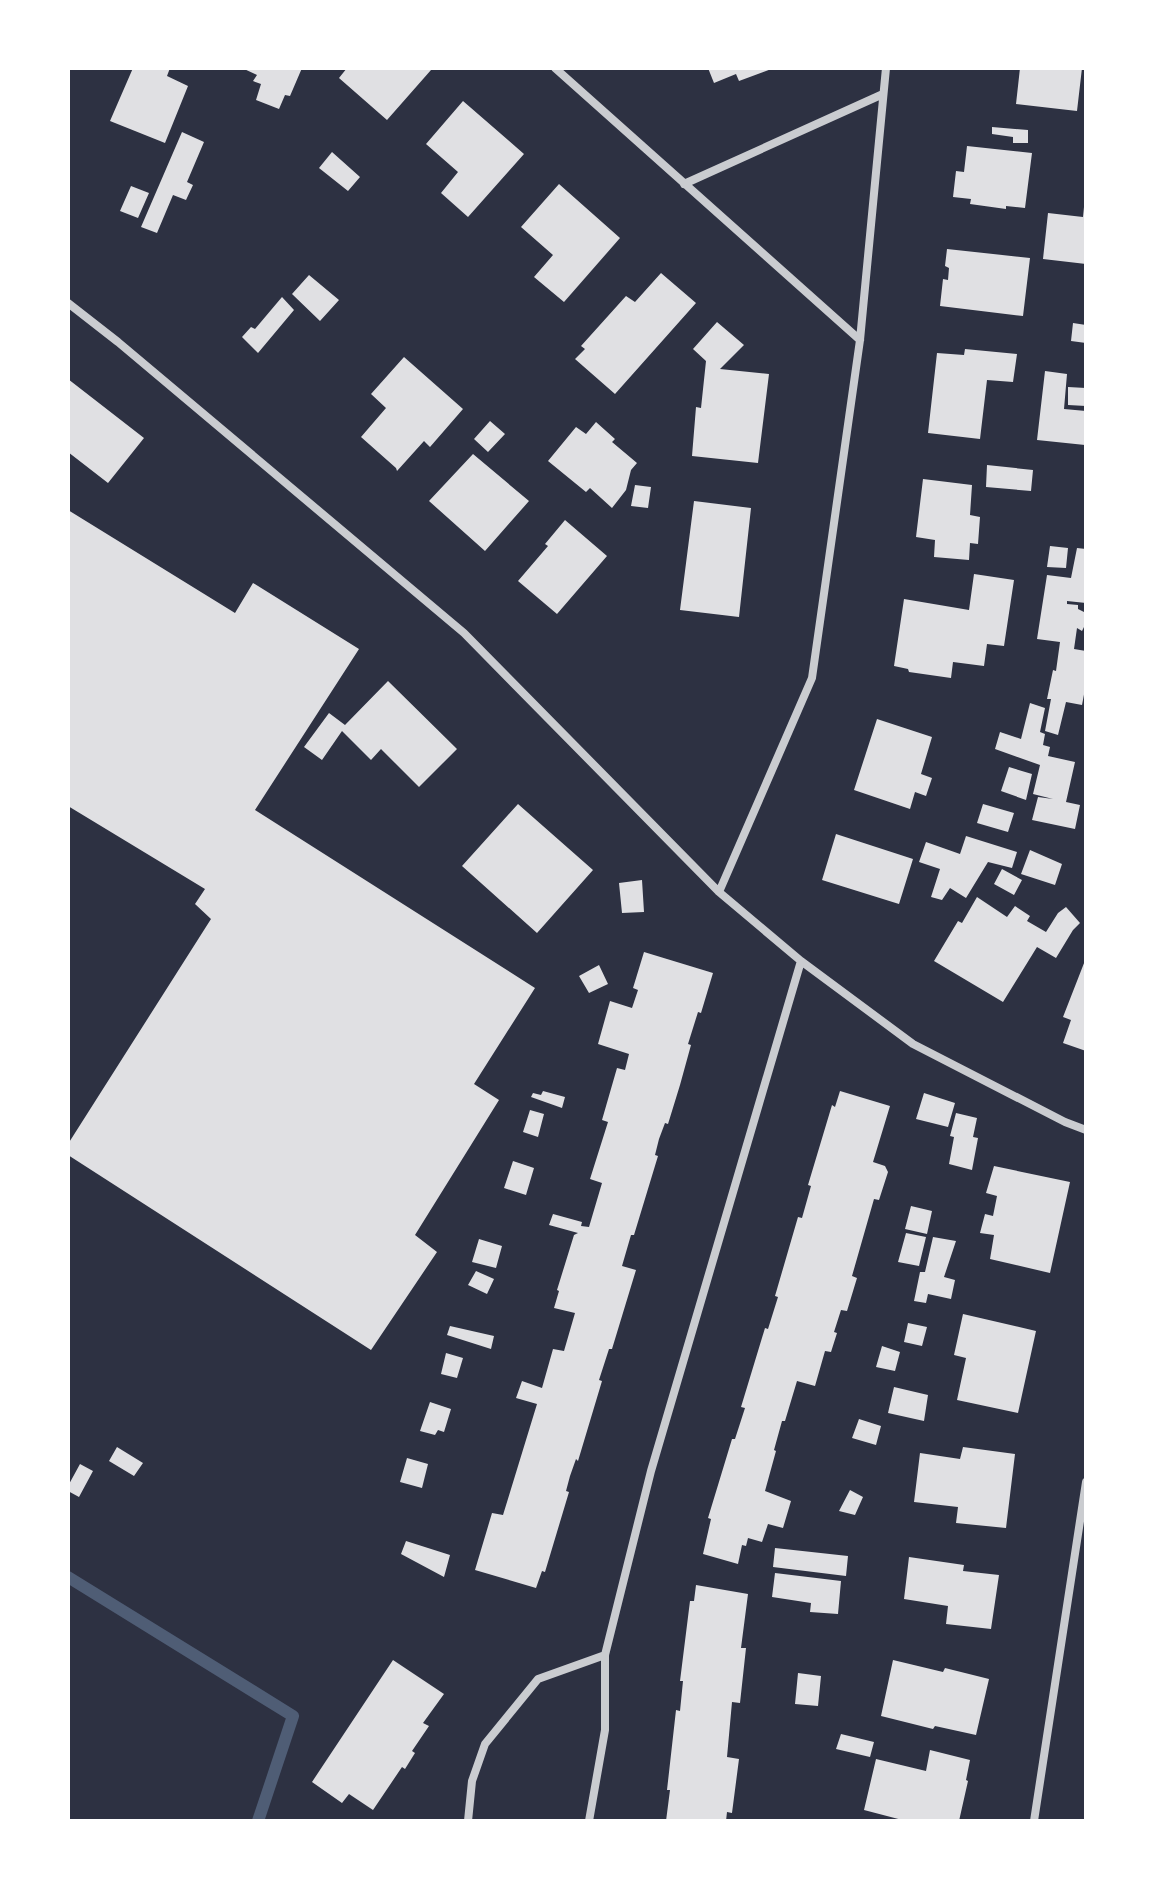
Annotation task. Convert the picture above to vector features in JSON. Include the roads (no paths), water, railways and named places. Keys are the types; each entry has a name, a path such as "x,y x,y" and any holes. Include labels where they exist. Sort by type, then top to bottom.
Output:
{"street":[{"path":"555,68 860,340"},
{"path":"719,892 812,678 860,340 886,68"},
{"path":"684,184 883,94"},
{"path":"68,303 464,633 719,892 801,961 913,1044 1086,1130"},
{"path":"589,1821 605,1730 605,1655 651,1471 801,961"},
{"path":"1034,1821 1086,1482"},
{"path":"468,1821 472,1781 485,1744 538,1679 605,1655"}],"waterway":[{"path":"68,1577 293,1716 258,1821"}]}
